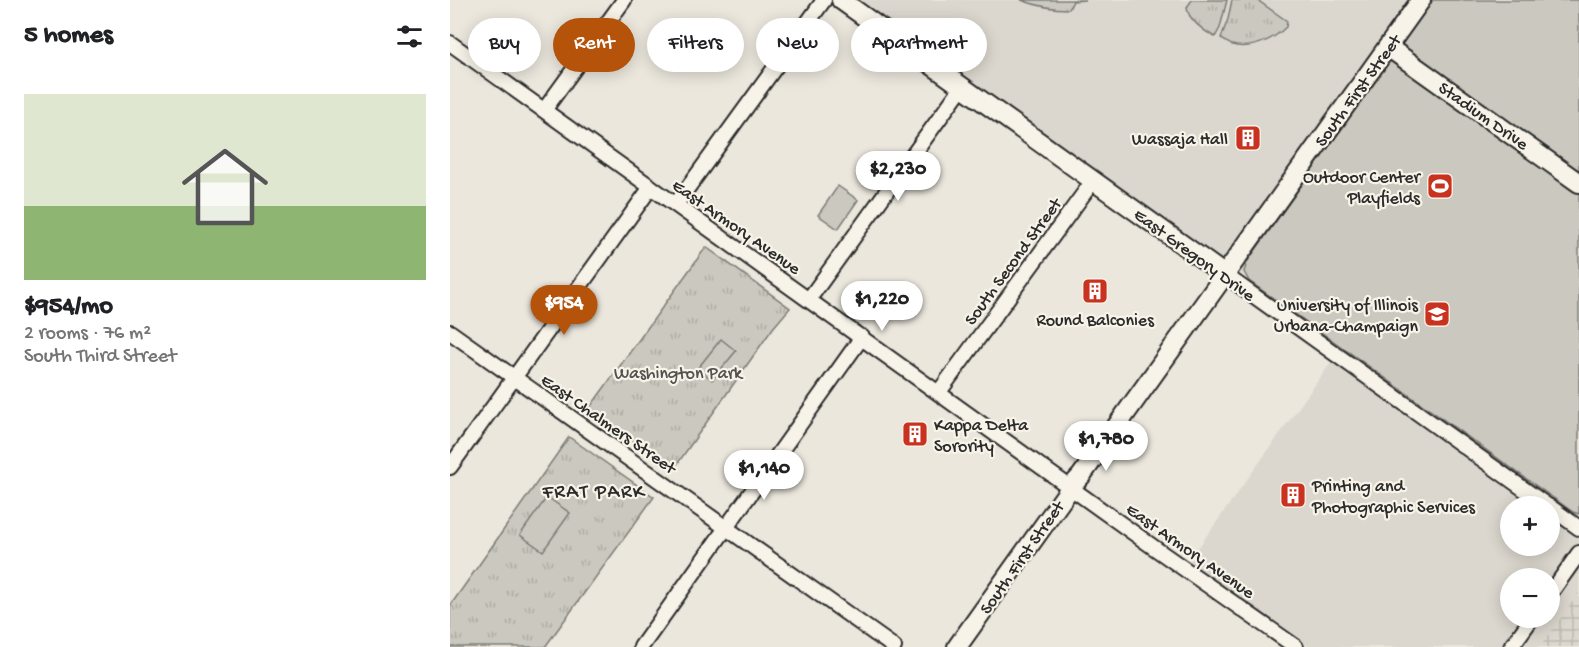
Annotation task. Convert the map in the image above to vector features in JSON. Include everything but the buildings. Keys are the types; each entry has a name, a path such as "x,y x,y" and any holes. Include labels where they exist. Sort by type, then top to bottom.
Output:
{"street":[{"path":"544,109 624,0"},
{"path":"676,204 824,0"},
{"name":"East Gregory Drive","path":"841,0 1534,496"},
{"name":"South First Street","path":"957,647 1421,0"},
{"name":"East Armory Avenue","path":"450,43 1296,647"},
{"name":"Stadium Drive","path":"1388,47 1579,183"},
{"path":"809,299 962,87"},
{"name":"South Second Street","path":"939,392 1093,181"},
{"path":"450,467 651,187"},
{"name":"East Chalmers Street","path":"450,332 894,647"},
{"path":"641,647 862,337"},
{"name":"East Gregory Drive","path":"1560,515 1579,528"},
{"path":"1560,580 1579,553"},
{"path":"1511,647 1525,628"},
{"path":"1271,647 1279,635"}],"shaded area":[{"name":"University of Illinois Urbana-Champaign","path":"858,0 1579,0 1579,647 1309,647 1188,562 1342,347 958,72 987,72 987,18 883,18"},
{"path":"1579,593 1579,647 1540,647 1554,628 1560,628 1560,619"}],"green space":[{"path":"1021,0 1086,0 1073,1 1069,9 1045,7"},
{"path":"1192,0 1227,0 1220,28 1215,37 1190,16 1187,7"},
{"path":"1232,0 1257,0 1287,21 1286,27 1272,38 1255,45 1237,46 1228,43 1221,38"},
{"name":"Outdoor Center Playfields","path":"1433,0 1579,0 1579,514 1560,503 1560,496 1551,496 1249,281 1244,272 1247,262"},
{"path":"838,186 858,200 838,229 818,215"},
{"name":"Washington Park","path":"706,247 790,308 773,328 673,470 588,410"},
{"path":"721,339 736,351 712,380 698,368"},
{"path":"569,437 654,497 545,647 450,647 450,606"},
{"path":"547,497 570,513 543,551 520,535"}],"place":[{"name":"Wassaja Hall","path":"1248,138"},
{"name":"Outdoor Center Playfields","path":"1440,186"},
{"name":"Round Balconies","path":"1095,291"},
{"name":"University of Illinois Urbana-Champaign","path":"1437,314"},
{"name":"Kappa Delta Sorority","path":"915,434"},
{"name":"Printing and Photographic Services","path":"1293,495"}],"district":[{"name":"FRAT PARK","path":"594,490"}]}
